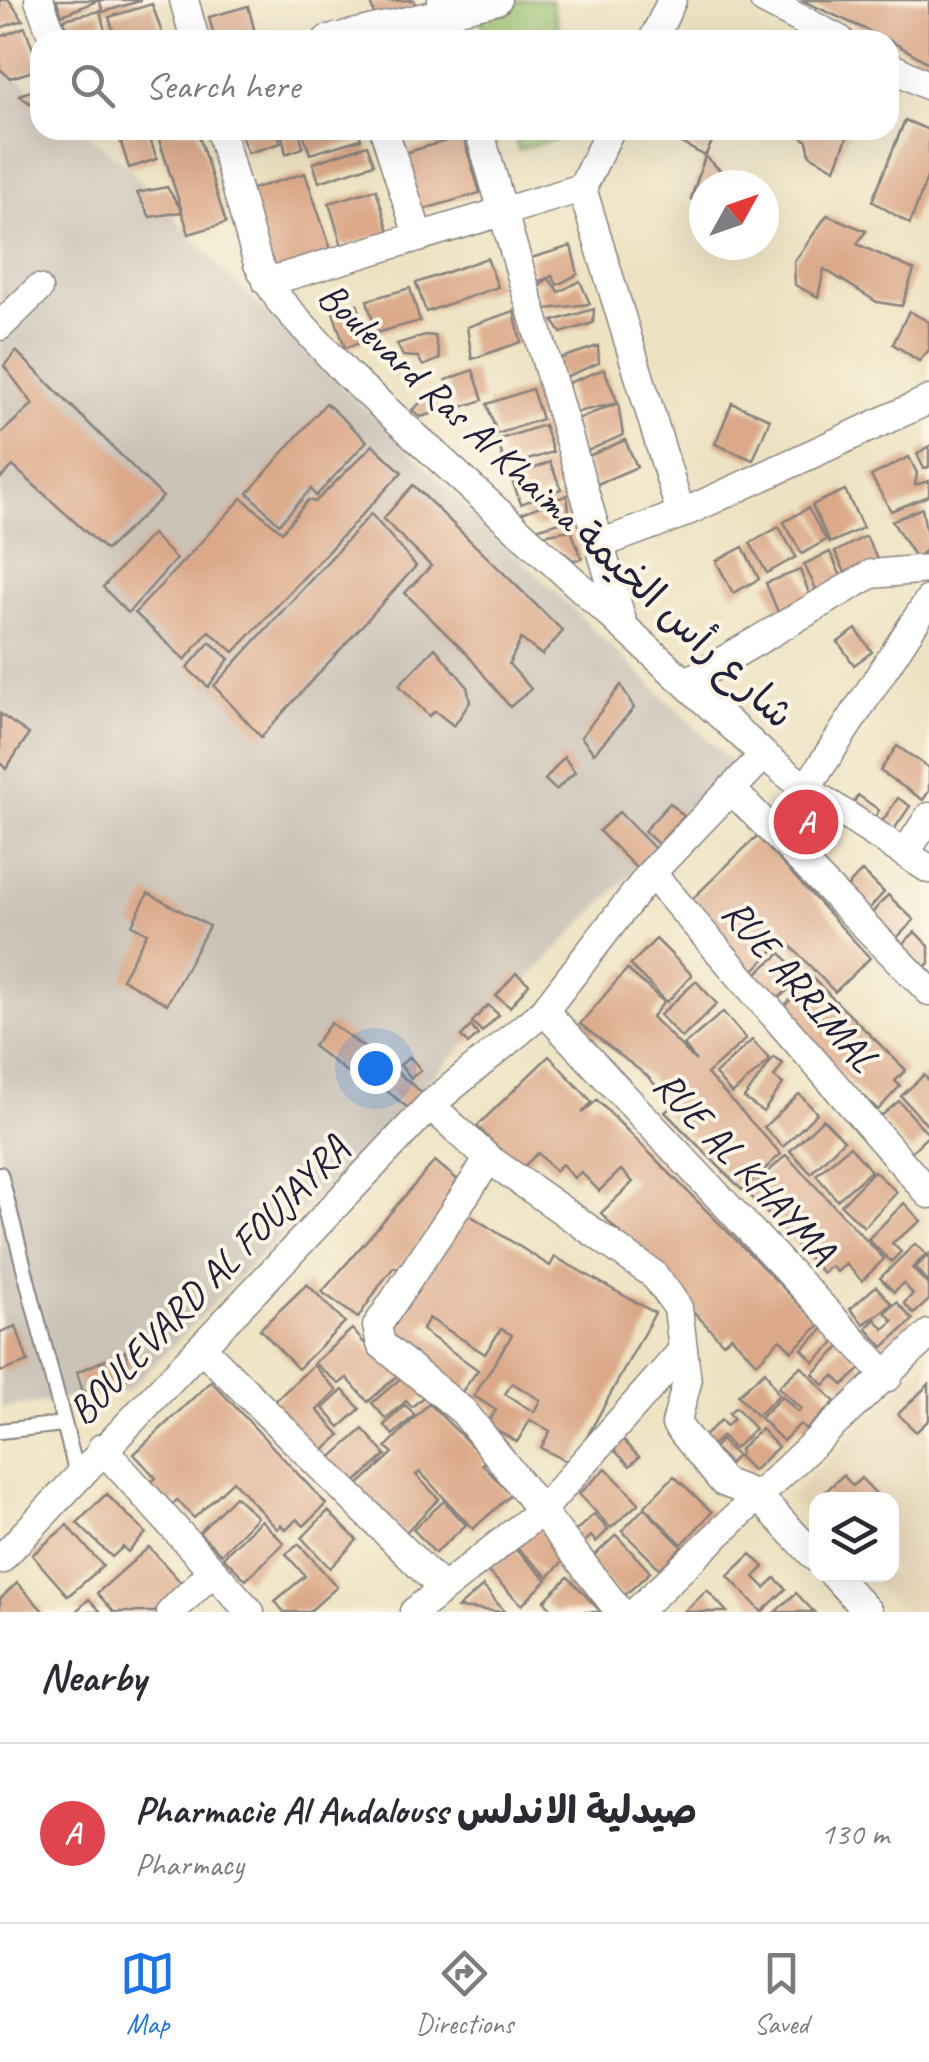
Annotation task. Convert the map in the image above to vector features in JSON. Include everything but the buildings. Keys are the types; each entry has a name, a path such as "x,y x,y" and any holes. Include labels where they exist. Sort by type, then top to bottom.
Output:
{"street":[{"path":"39,0 50,30"},
{"path":"184,0 192,30"},
{"path":"369,30 443,5 497,0"},
{"path":"658,30 672,0"},
{"path":"764,0 821,30"},
{"path":"443,5 450,30"},
{"path":"899,71 929,86"},
{"name":"Boulevard Ras Al Khaima شارع رأس الخيمة","path":"223,140 258,264 267,282 347,374 764,754 806,789 929,869"},
{"path":"392,140 419,238"},
{"path":"483,140 623,623"},
{"path":"605,140 582,188 682,514"},
{"path":"267,282 582,188"},
{"path":"0,326 38,290"},
{"path":"600,544 682,514 929,400"},
{"path":"687,682 871,574 929,569"},
{"path":"806,789 929,600"},
{"name":"BOULEVARD AL FOUJAYRA","path":"0,1560 77,1474 430,1106 544,1012 651,873 764,754"},
{"path":"731,788 929,991"},
{"path":"906,852 929,816"},
{"name":"RUE ARRIMAL","path":"651,873 924,1179"},
{"name":"RUE AL KHAYMA","path":"544,1012 888,1377"},
{"path":"430,1106 490,1159 653,1274 678,1308 687,1382 676,1424 723,1482 758,1495 809,1550"},
{"path":"490,1159 377,1326 381,1344 464,1412 620,1612"},
{"path":"636,1612 929,1334"},
{"path":"201,1348 441,1586"},
{"path":"414,1612 441,1586 541,1511 682,1350"},
{"path":"102,1448 250,1612"},
{"path":"171,1612 212,1572"},
{"path":"839,1582 866,1611"}],"lane":[{"path":"0,1174 77,1474"},
{"path":"0,1431 64,1424"}],"shaded area":[{"path":"0,64 30,88 30,140 94,140 129,168 228,276 735,766 128,1391 0,1408"},
{"path":"929,1362 929,1612 903,1612 872,1582 899,1582 899,1492 809,1492 809,1519 789,1498"}],"green space":[{"path":"524,0 551,0 559,30 484,30 479,12"},
{"path":"516,140 552,140 518,150"}],"place":[{"name":"Pharmacie Al Andalouss صيدلية الاندلس","path":"806,822"}]}
